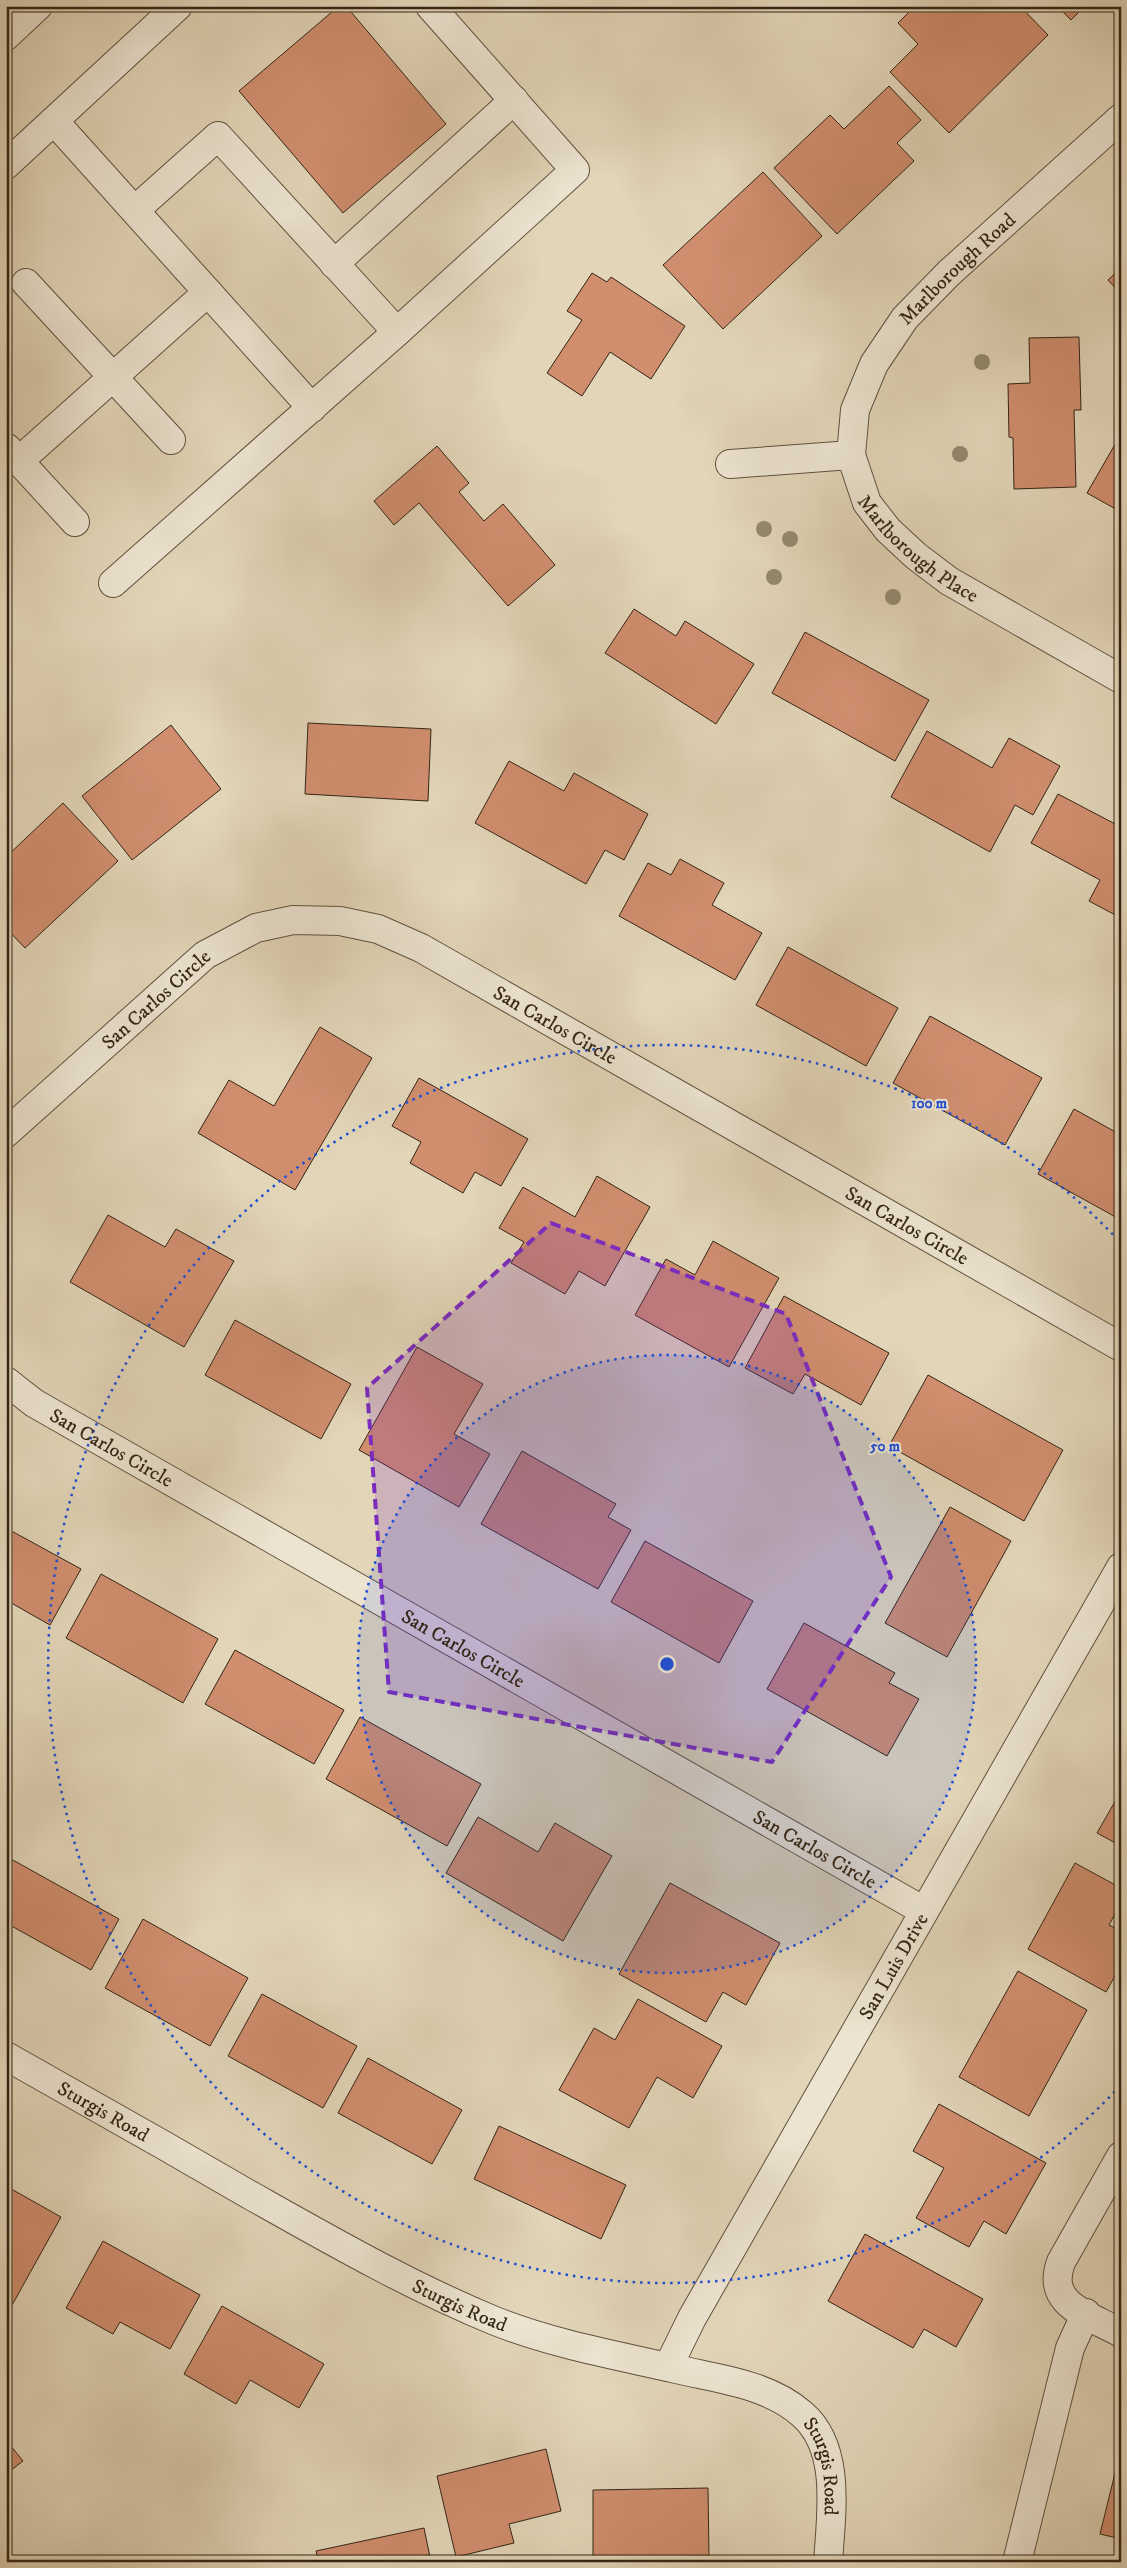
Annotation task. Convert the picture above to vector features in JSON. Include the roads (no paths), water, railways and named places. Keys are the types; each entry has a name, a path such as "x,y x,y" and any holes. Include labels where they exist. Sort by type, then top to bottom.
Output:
{"street":[{"path":"6,36 38,6"},
{"path":"6,165 178,6"},
{"path":"113,583 312,408 575,170 430,6"},
{"path":"334,264 514,100"},
{"name":"Marlborough Road","path":"851,456 855,410 874,364 905,318 949,273 1121,118"},
{"path":"54,121 312,408"},
{"path":"135,210 218,136 397,332"},
{"path":"26,283 171,440"},
{"path":"75,522 13,454 112,376 208,292"},
{"path":"730,464 851,456"},
{"name":"Marlborough Place","path":"851,456 866,503 888,530 916,556 949,581 1121,678"},
{"name":"San Carlos Circle","path":"6,1133 205,956 256,928 293,920 340,921 378,929 421,948 1121,1348"},
{"name":"San Carlos Circle","path":"6,1380 43,1408 924,1911"},
{"name":"San Luis Drive","path":"668,2367 692,2318 1121,1567"},
{"name":"Sturgis Road","path":"6,2056 344,2248 453,2302 549,2340 742,2384 774,2396 803,2414 819,2435 830,2466 831,2509 828,2562"},
{"path":"1121,2156 1056,2274 1057,2287 1062,2298 1121,2333"},
{"path":"1017,2562 1070,2348 1086,2313"}]}
